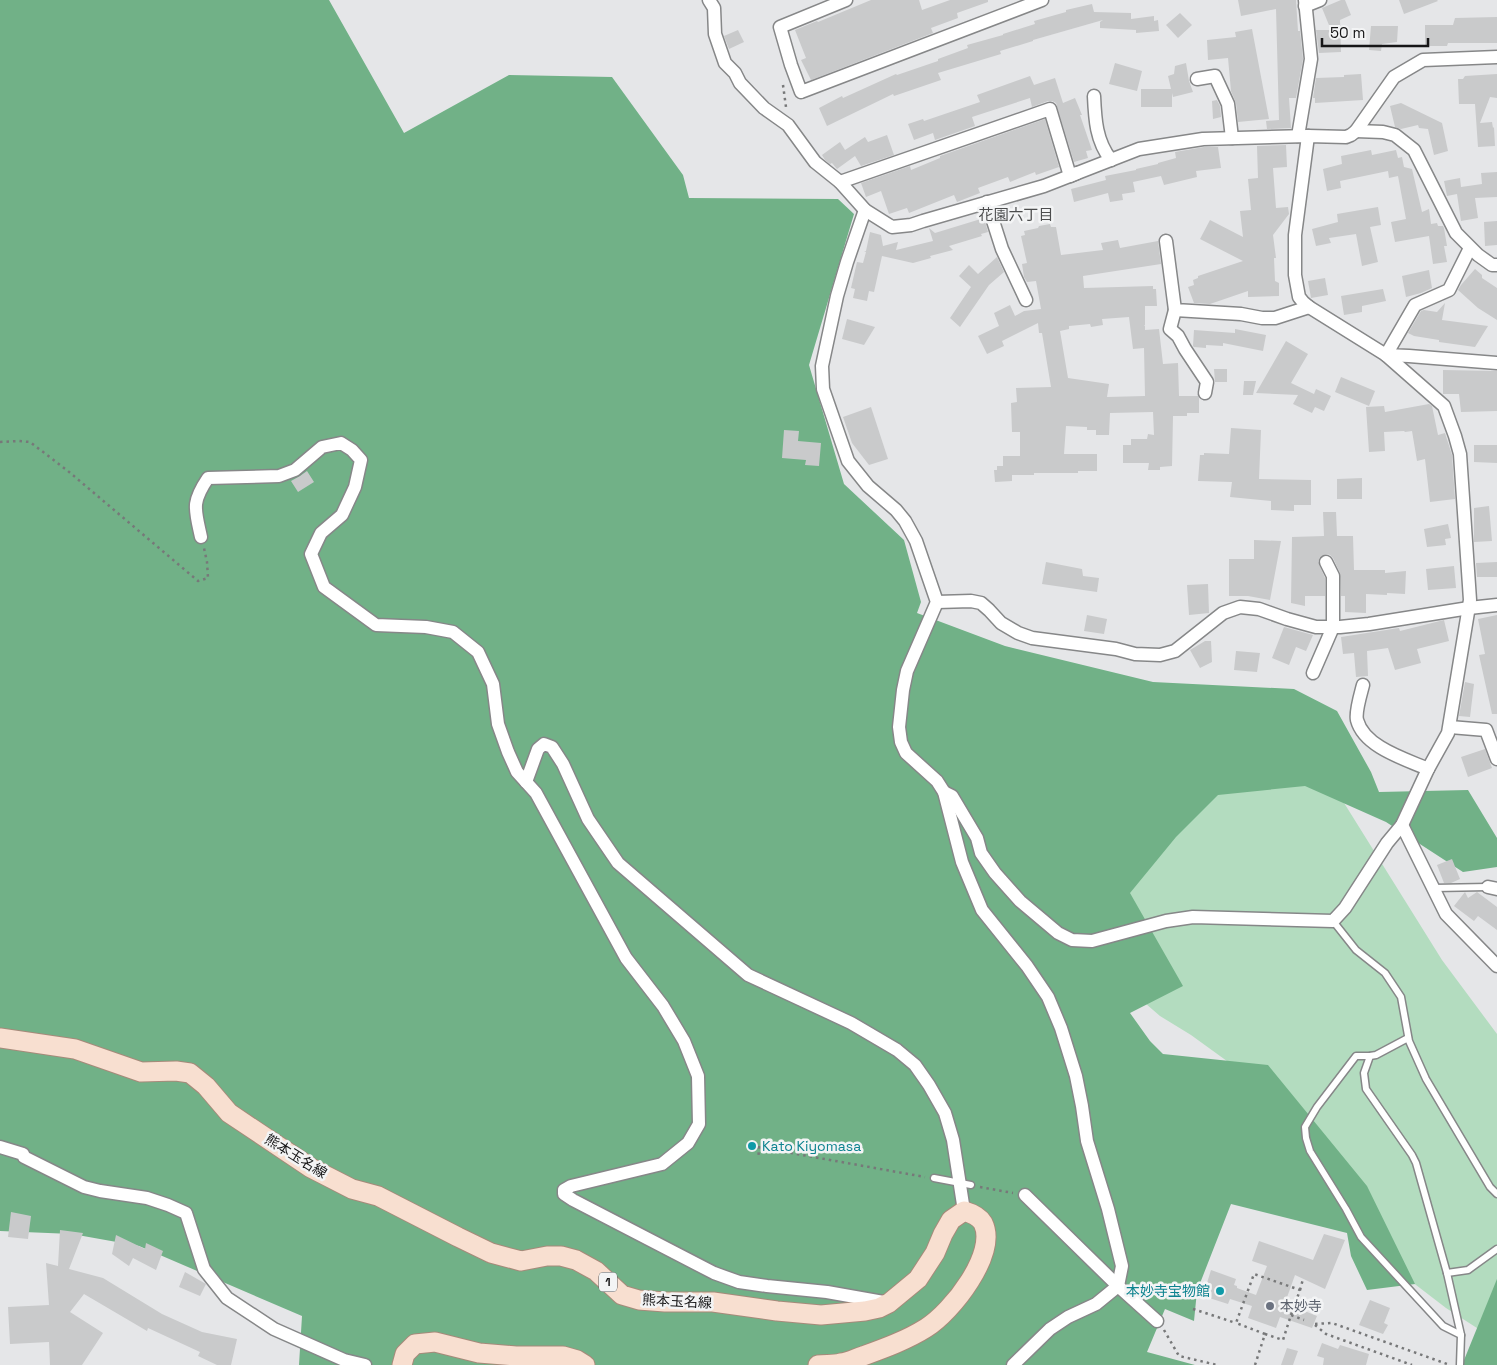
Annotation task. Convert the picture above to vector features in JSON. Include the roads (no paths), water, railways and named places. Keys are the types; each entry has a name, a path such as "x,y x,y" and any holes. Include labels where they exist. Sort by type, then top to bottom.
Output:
{"main road":[{"name":"熊本玉名線","path":"0,1038 76,1049 142,1072 190,1073 206,1086 229,1113 311,1168 352,1189 378,1196 491,1253 521,1262 547,1256 561,1256 576,1260 596,1271 622,1295 640,1300 713,1302 821,1315 880,1308 918,1279 935,1253 951,1220 964,1211"},
{"path":"818,1365 842,1363 893,1345 927,1328 951,1307 966,1289 984,1250 986,1233 982,1221 975,1215 964,1211"},
{"path":"402,1365 405,1354 415,1344 435,1342 479,1353 516,1356 563,1356 577,1360 585,1365"}],"street":[{"path":"709,0 714,8 715,34 725,63 740,83 764,108 788,125 815,162 840,182 865,210 892,227 911,225 1044,186 1139,149 1203,139 1303,136 1346,137 1356,131 1394,77 1423,60 1497,57"},
{"path":"846,0 780,27 784,61 801,92 1042,0"},
{"path":"944,792 952,796 977,838 981,853 995,873 1020,901 1058,934 1072,940 1092,941 1166,921 1194,917 1333,921 1345,908 1387,843 1402,825 1428,769 1442,747 1450,727 1470,600 1462,471 1456,436 1444,406 1386,355 1303,302 1299,297 1295,274 1295,235 1311,59 1305,3 1320,0"},
{"path":"1198,79 1215,76 1228,104 1232,138"},
{"path":"1094,96 1096,127 1104,151 1111,160"},
{"path":"840,182 1050,109 1070,176"},
{"path":"1356,131 1383,132 1395,135 1414,150 1456,233 1478,255 1492,265 1497,265"},
{"path":"987,202 1002,250 1026,300"},
{"path":"865,210 837,296 822,366 823,389 848,461 868,486 896,510 905,521 916,541 937,602 907,672 899,728 901,742 906,753 937,781 944,792 962,862 982,910 1048,997 1061,1028 1076,1076 1087,1141 1108,1208 1122,1266 1118,1286 1096,1304 1068,1317 1050,1330 1012,1365"},
{"path":"1166,241 1175,310 1170,329 1178,336 1208,382 1205,393"},
{"path":"1386,355 1415,304 1449,290 1470,248"},
{"path":"1175,310 1275,318 1309,307"},
{"path":"1386,355 1497,363"},
{"path":"201,536 194,509 199,491 208,478 278,476 294,470 322,448 341,442 361,460 355,487 342,515 322,533 312,554 324,587 376,625 426,627 453,632 478,652 493,684 498,724 517,772 536,793 626,958 663,1006 684,1040 698,1076 699,1124 688,1143 662,1164 571,1186 564,1190 564,1194 649,1240 714,1273 730,1279 739,1282 827,1292 889,1303"},
{"path":"1313,673 1333,627 1333,576 1326,562"},
{"path":"937,602 971,601 981,603 1001,623 1018,633 1032,638 1116,649 1135,654 1160,655 1175,651 1223,613 1240,607 1259,609 1316,627 1333,627 1370,624 1469,608 1497,606"},
{"path":"1363,685 1356,718 1362,733 1383,749 1428,769"},
{"path":"1450,727 1486,730 1497,759"},
{"path":"526,782 538,749 544,744 552,747 563,764 588,819 618,863 748,975 851,1023 897,1050 915,1065 945,1113 965,1184 964,1211"},
{"path":"1402,825 1446,914 1497,966"},
{"path":"0,1147 23,1154 24,1157 84,1186 100,1191 147,1198 186,1214 204,1269 227,1298 274,1330 344,1360 365,1365"},
{"path":"1025,1195 1157,1322"}],"lane":[{"path":"1434,888 1492,888"},
{"path":"1333,921 1356,950 1385,973 1401,997 1408,1038 1426,1079 1490,1187 1497,1194"},
{"path":"1408,1038 1376,1055 1356,1056 1317,1107 1305,1127 1306,1138 1310,1151 1361,1237 1443,1326 1461,1335"},
{"path":"1370,1056 1364,1073 1366,1089 1416,1163 1447,1274 1461,1335 1460,1365"},
{"path":"934,1178 965,1184"},
{"path":"1447,1274 1468,1270 1497,1249"}],"place":[{"name":"Kato Kiyomasa","path":"752,1146"},
{"name":"本妙寺宝物館","path":"1220,1291"},
{"name":"本妙寺","path":"1270,1306"}],"district":[{"name":"花園六丁目","path":"1016,215"}]}
